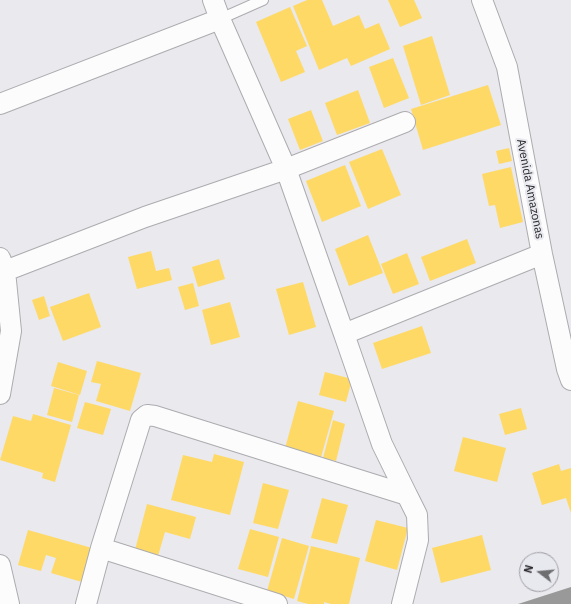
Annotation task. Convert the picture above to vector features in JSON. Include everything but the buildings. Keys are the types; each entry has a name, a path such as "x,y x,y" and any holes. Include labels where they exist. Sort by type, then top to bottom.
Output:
{"street":[{"path":"213,0 286,169 382,444 417,515 418,540 402,604"},
{"name":"Avenida Amazonas","path":"482,0 507,67 542,254 567,369 571,380"},
{"path":"0,104 220,19"},
{"path":"0,394 11,331 3,265 286,169 405,122"},
{"path":"344,334 542,254"},
{"path":"86,604 101,548 141,420 147,415 156,416 407,495"},
{"path":"101,548 246,599 277,604"},
{"path":"0,565 9,604"}],"lane":[{"path":"220,19 263,0"}]}
